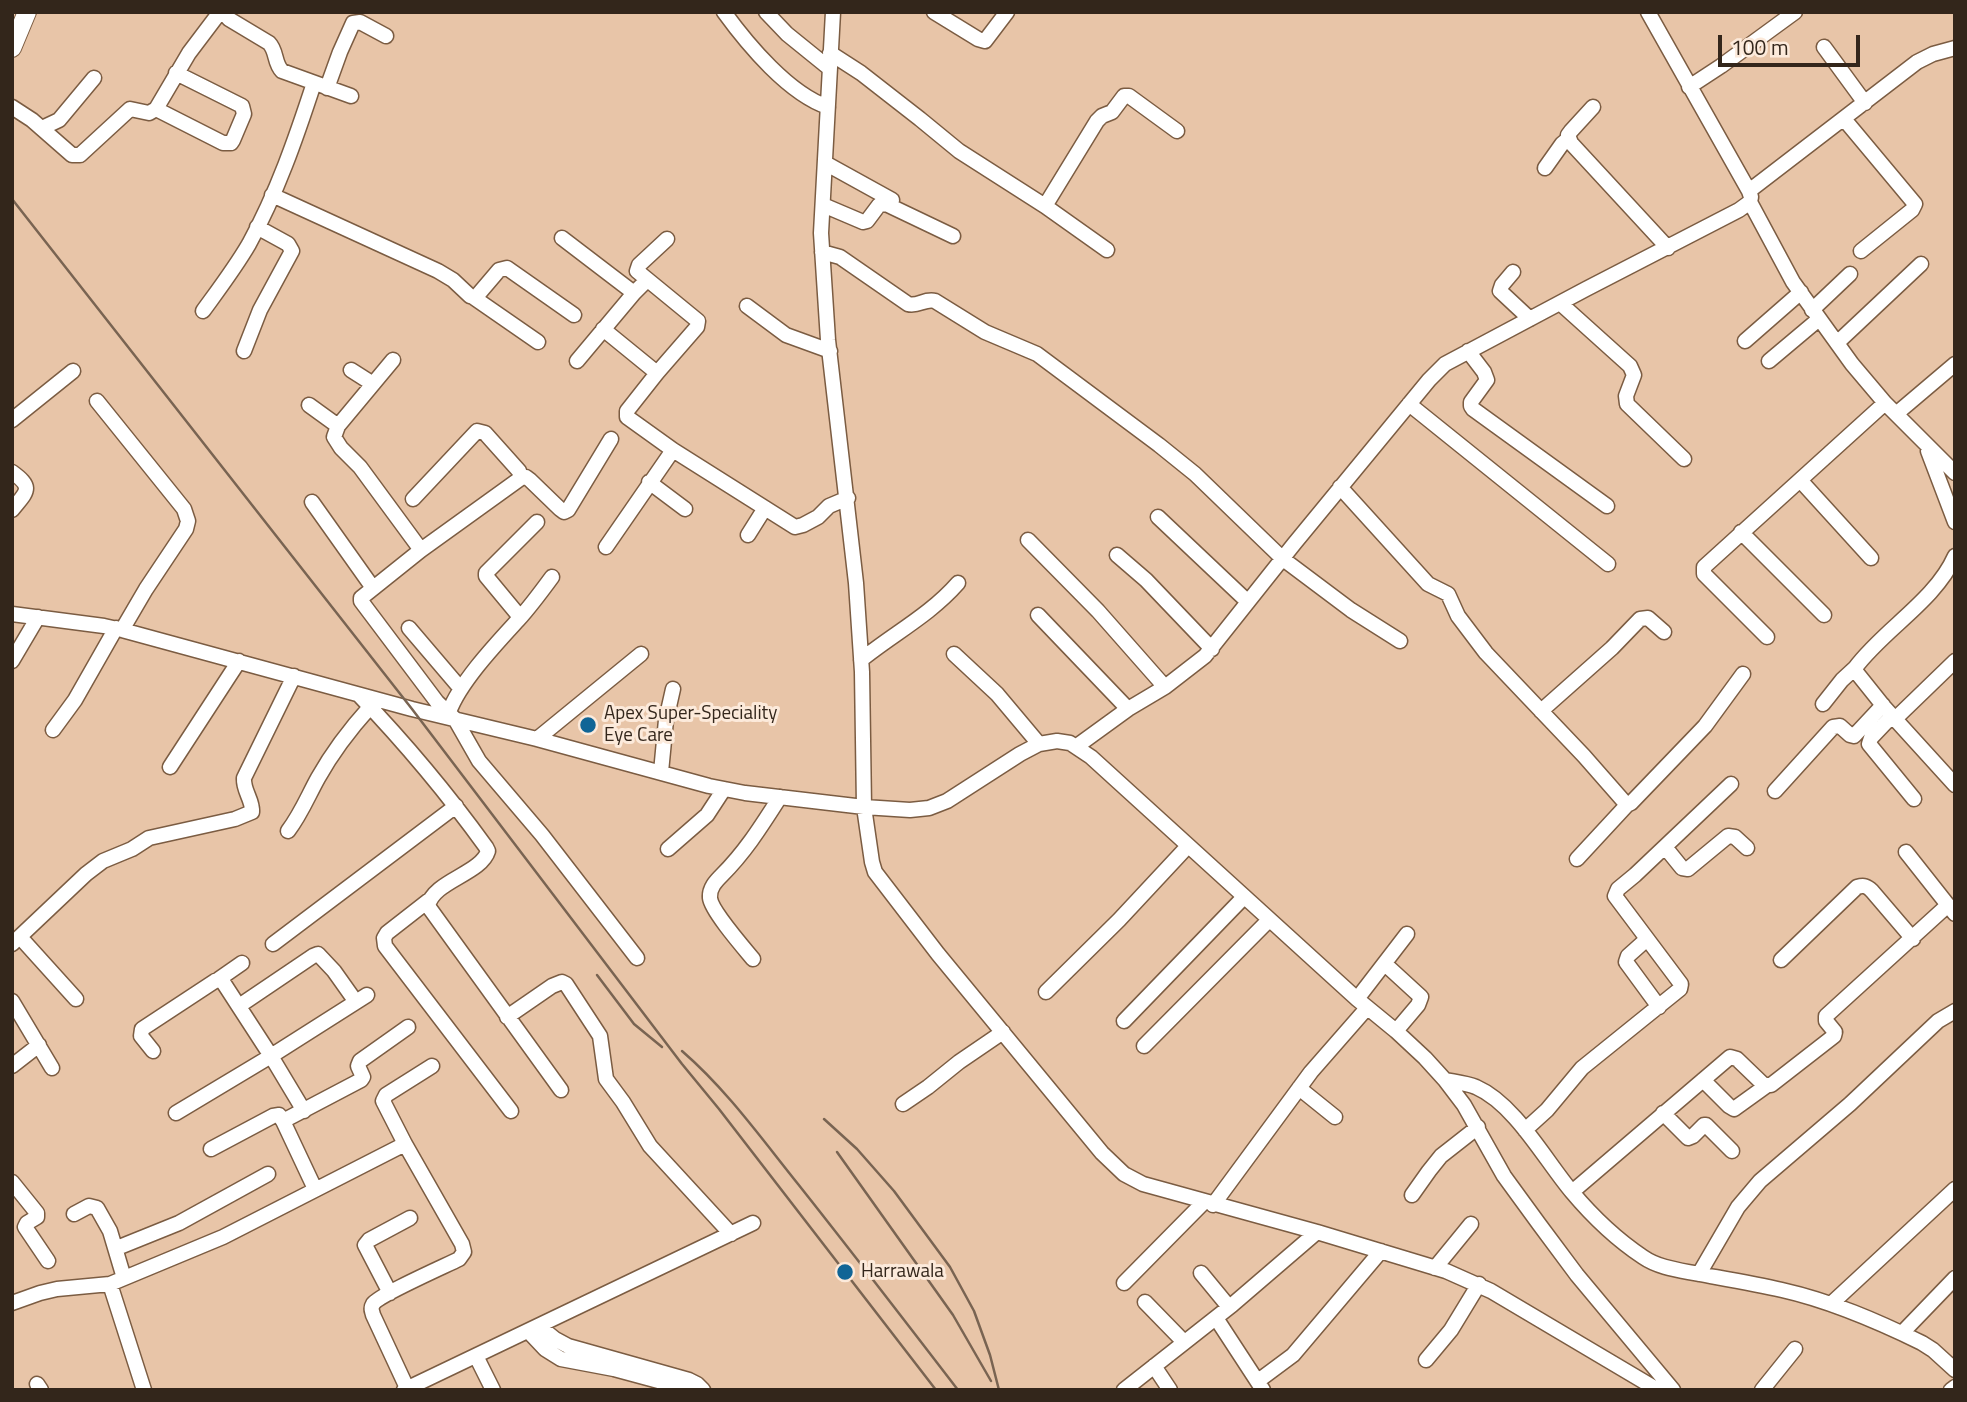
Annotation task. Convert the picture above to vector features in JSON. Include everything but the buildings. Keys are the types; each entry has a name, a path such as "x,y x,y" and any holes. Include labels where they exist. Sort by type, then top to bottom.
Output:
{"main road":[{"path":"12,48 27,12"}],"street":[{"path":"12,107 42,128 72,155 77,156 130,109 149,113 156,109 189,53 222,12 269,43 278,68 282,71 351,96"},
{"path":"724,12 758,54 786,81 810,100 828,107"},
{"path":"766,12 787,34 881,88 959,151 1045,206 1107,250"},
{"path":"833,12 822,251 830,351 856,583 861,660 864,807 875,872 938,954 1102,1153 1124,1174 1143,1184 1381,1251 1479,1284 1658,1390"},
{"path":"934,12 985,41 1007,12"},
{"path":"1648,12 1783,264 1815,314 1860,375 1955,473"},
{"path":"1689,87 1795,12"},
{"path":"203,311 233,269 257,227 321,85 354,23 360,22 386,36"},
{"path":"1824,47 1865,103"},
{"path":"1077,746 1128,709 1165,687 1212,649 1340,487 1445,364 1739,210 1749,197 1917,62 1955,48"},
{"path":"156,109 223,143 233,140 244,114 242,106 176,73"},
{"path":"42,128 59,120 94,78"},
{"path":"1045,206 1097,121 1112,113 1124,96 1129,96 1177,131"},
{"path":"1545,168 1568,139 1571,131 1593,107"},
{"path":"1844,119 1915,204 1912,210 1861,251"},
{"path":"1568,139 1668,248"},
{"path":"825,163 892,200"},
{"path":"272,195 438,271 538,342"},
{"path":"823,205 863,222 867,221 879,205 886,204 953,236"},
{"path":"244,351 260,310 292,251 288,244 257,227"},
{"path":"562,238 634,293"},
{"path":"667,239 639,265 637,271 698,321 697,327 627,411 627,417 673,450 795,527 818,517 829,506 848,498"},
{"path":"822,251 840,257 908,304 935,301 985,332 1037,354 1177,459 1283,559 1358,615 1400,641"},
{"path":"1837,344 1921,264"},
{"path":"474,298 499,270 506,268 574,316"},
{"path":"1513,272 1500,291 1530,318"},
{"path":"1769,361 1850,274"},
{"path":"577,361 647,280"},
{"path":"1745,341 1801,292"},
{"path":"1560,303 1630,366 1634,375 1626,396 1627,404 1684,459"},
{"path":"747,306 786,334 830,351"},
{"path":"603,329 657,373"},
{"path":"1468,351 1486,376 1485,383 1471,402 1473,409 1607,506"},
{"path":"393,359 338,426 334,437 360,467 421,550"},
{"path":"1896,414 1955,364"},
{"path":"351,370 373,384"},
{"path":"12,420 73,371"},
{"path":"52,730 75,700 188,522 188,515 97,401"},
{"path":"1767,637 1704,574 1706,564 1885,403"},
{"path":"1409,404 1608,564"},
{"path":"309,405 338,426"},
{"path":"413,499 477,431 485,433 519,471 521,478"},
{"path":"611,439 568,510 564,512 530,480 521,478 421,550 360,601 437,702 452,716 479,761 542,835 637,958"},
{"path":"1926,445 1955,522"},
{"path":"606,547 673,450"},
{"path":"12,472 27,486 12,510"},
{"path":"1800,480 1871,558"},
{"path":"649,482 685,509"},
{"path":"1340,487 1428,584 1448,594 1458,616 1486,653 1627,805"},
{"path":"312,502 373,588"},
{"path":"748,535 765,508"},
{"path":"1158,517 1248,602"},
{"path":"520,617 486,573 537,522"},
{"path":"1741,532 1824,615"},
{"path":"1028,540 1098,611 1165,687"},
{"path":"1117,555 1146,580 1212,649"},
{"path":"1823,704 1842,680 1944,575 1955,556"},
{"path":"452,716 461,689 552,577"},
{"path":"861,660 933,608 958,583"},
{"path":"12,614 119,629 724,789 780,797 864,807 910,810 929,808 947,802 1039,744 1057,741 1077,746 1425,1058 1464,1105 1504,1176 1577,1275 1673,1390"},
{"path":"1038,615 1128,709"},
{"path":"12,661 38,617"},
{"path":"1541,711 1612,648 1640,619 1648,618 1664,632"},
{"path":"409,628 461,689"},
{"path":"537,739 640,654"},
{"path":"954,654 997,694 1039,744"},
{"path":"1775,790 1833,727 1840,726 1854,736 1890,714 1955,661"},
{"path":"170,767 239,662"},
{"path":"1855,668 1890,714 1952,778"},
{"path":"1577,859 1705,726 1743,674"},
{"path":"76,999 16,941 103,861 132,849 144,839 235,819 252,812 244,778 294,677"},
{"path":"661,772 666,720 673,689"},
{"path":"358,694 421,763 488,851 487,856 442,889 384,938 385,946 511,1111"},
{"path":"288,831 324,768 370,707"},
{"path":"1890,714 1869,744 1914,799"},
{"path":"1525,1130 1547,1110 1582,1068 1659,1007 1681,986 1615,896 1618,889 1731,784"},
{"path":"668,849 707,814 724,789"},
{"path":"753,959 718,913 709,895 713,885 745,851 780,797"},
{"path":"273,944 456,806"},
{"path":"1665,847 1682,868 1688,869 1728,836 1735,837 1747,848"},
{"path":"1046,992 1119,920 1188,846"},
{"path":"1703,1080 1734,1109 1771,1085 1834,1036 1835,1032 1826,1021 1826,1016 1913,939 1951,910 1906,852"},
{"path":"1781,960 1857,887 1863,885 1872,891 1913,939"},
{"path":"1124,1021 1244,897"},
{"path":"428,901 430,910 561,1090"},
{"path":"1144,1046 1269,920"},
{"path":"1124,1283 1208,1203 1330,1049 1407,934"},
{"path":"1647,939 1628,956 1626,962 1659,1007"},
{"path":"176,1113 361,998 321,955 316,954 239,1006"},
{"path":"153,1051 141,1036 142,1029 242,963"},
{"path":"1385,964 1420,997 1418,1005 1396,1031"},
{"path":"219,979 223,981 304,1111"},
{"path":"508,1017 552,986 562,982 566,985 600,1036 606,1079 650,1146 731,1234"},
{"path":"12,1001 52,1068"},
{"path":"1699,1274 1738,1208 1760,1181 1850,1104 1938,1021 1955,1011"},
{"path":"283,1121 361,1080 363,1077 358,1066 360,1061 408,1027"},
{"path":"903,1104 1003,1032"},
{"path":"12,1066 39,1045"},
{"path":"1572,1192 1727,1059 1733,1057 1766,1086"},
{"path":"432,1066 384,1098 384,1105 464,1252 458,1259 376,1301 372,1309 406,1389 753,1223"},
{"path":"1445,1080 1477,1087 1491,1096 1525,1130 1572,1192 1616,1237 1645,1259 1668,1268 1779,1289 1831,1304 1902,1333 1933,1350 1955,1370"},
{"path":"1299,1088 1335,1117"},
{"path":"1663,1113 1688,1138 1706,1125 1732,1152"},
{"path":"211,1149 279,1115 315,1189"},
{"path":"1412,1195 1441,1156 1478,1127"},
{"path":"12,1303 57,1289 110,1284 223,1237 405,1143"},
{"path":"117,1248 179,1223 268,1174"},
{"path":"12,1182 37,1213 37,1217 25,1227 48,1261"},
{"path":"1831,1304 1955,1189"},
{"path":"74,1214 89,1206 97,1208 117,1248 124,1278"},
{"path":"390,1293 365,1245 369,1240 410,1218"},
{"path":"1435,1268 1471,1224"},
{"path":"1124,1390 1216,1318 1317,1232"},
{"path":"1216,1318 1261,1385 1293,1355 1381,1251"},
{"path":"1201,1273 1229,1307"},
{"path":"1902,1333 1955,1278"},
{"path":"110,1284 144,1390"},
{"path":"1426,1360 1451,1330 1479,1284"},
{"path":"1145,1302 1184,1342"},
{"path":"533,1328 545,1349 561,1359 696,1388"},
{"path":"1762,1390 1795,1349"},
{"path":"476,1356 493,1390"},
{"path":"1154,1366 1170,1390"}],"railway":[{"path":"12,199 412,709 682,1064 936,1390"},
{"path":"597,975 634,1024 662,1047"},
{"path":"682,1051 743,1115 958,1390"},
{"path":"824,1119 857,1149 894,1191 950,1267 974,1311 999,1390"},
{"path":"837,1152 953,1315 991,1381"}],"place":[{"name":"Apex Super-Speciality Eye Care","path":"588,725"},
{"name":"Harrawala","path":"845,1272"}]}
